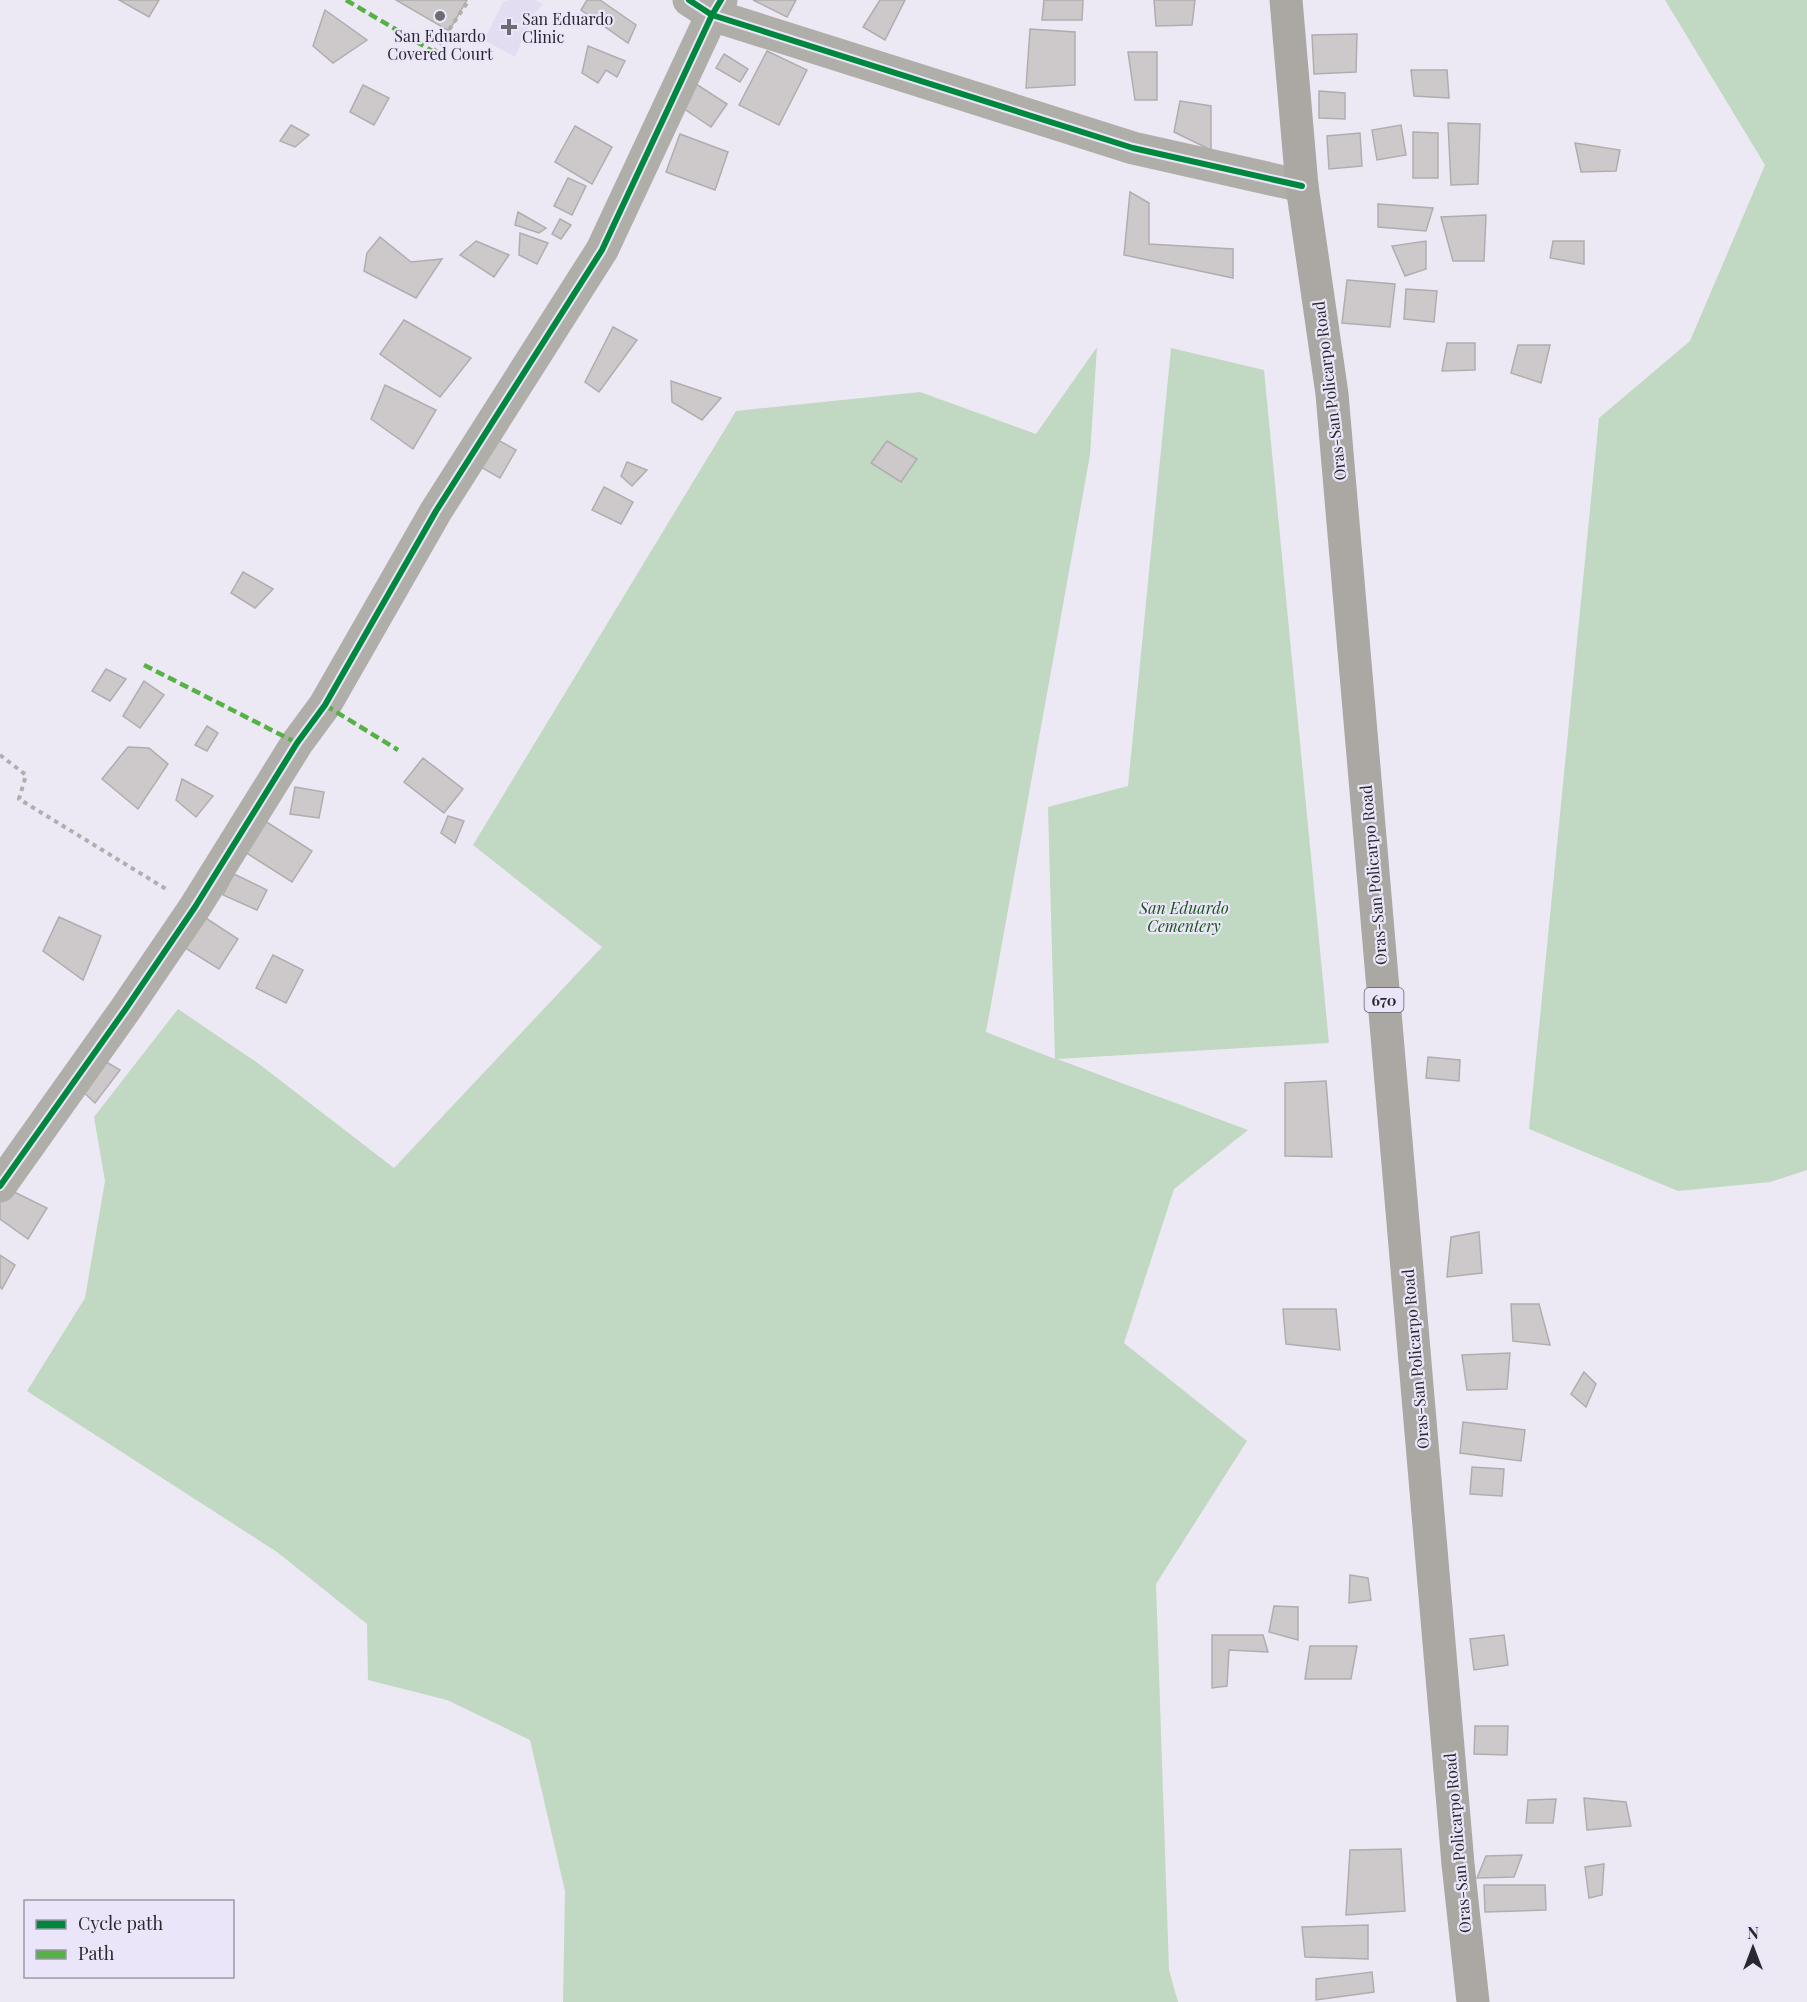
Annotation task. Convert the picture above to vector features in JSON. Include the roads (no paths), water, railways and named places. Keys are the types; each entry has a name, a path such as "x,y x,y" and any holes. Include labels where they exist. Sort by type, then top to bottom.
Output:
{"main road":[{"name":"Oras-San Policarpo Road","path":"1286,0 1302,186 1332,394 1458,1864 1473,2002"}],"street":[{"path":"0,1186 195,907 297,743 325,705 436,511 602,250 707,5 1133,148 1302,186"}],"place":[{"name":"San Eduardo Covered Court","path":"440,16"},
{"name":"San Eduardo Clinic","path":"509,27"}],"park label":[{"name":"San Eduardo Cementery","path":"1184,916"}]}
